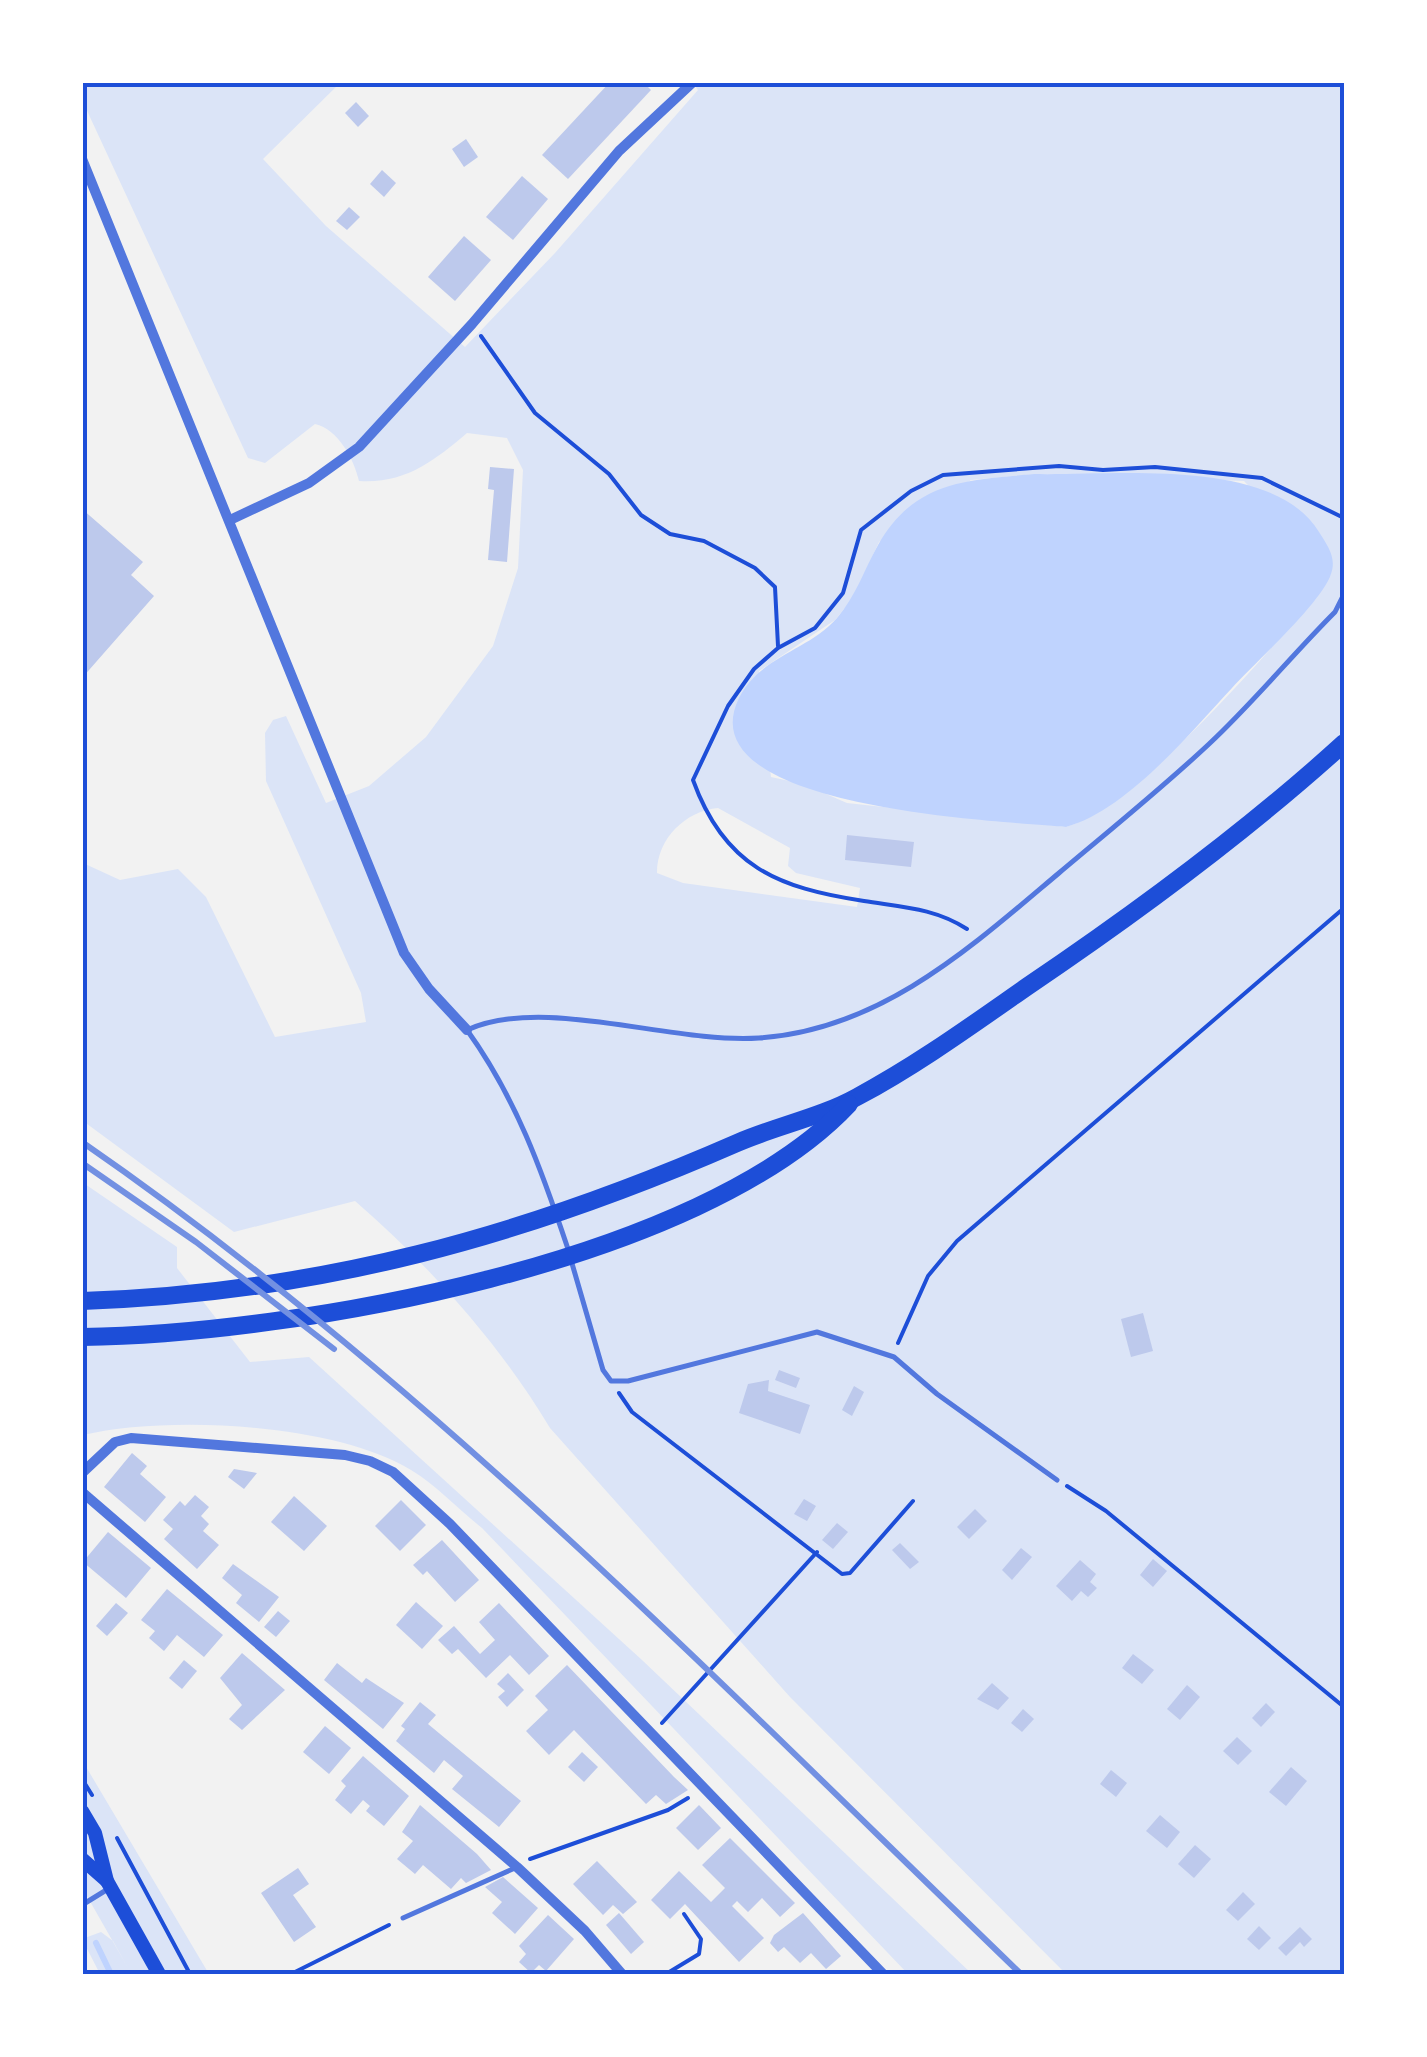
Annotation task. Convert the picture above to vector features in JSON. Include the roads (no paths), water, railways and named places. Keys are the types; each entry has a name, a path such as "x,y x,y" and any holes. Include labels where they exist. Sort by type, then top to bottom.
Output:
{"highway":[{"path":"82,1337 199,1332 286,1320 507,1273 628,1235 726,1192 806,1146 853,1100 1127,919 1232,840 1344,743"},
{"path":"82,1301 267,1287 374,1268 570,1212 853,1100"}],"main road":[{"path":"82,1811 95,1833 109,1884 159,1974"},
{"path":"82,1860 109,1884"}],"street":[{"path":"230,520 309,483 359,447 472,324 620,151 692,82"},
{"path":"82,159 126,258 404,953 429,989 467,1030"},
{"path":"82,1472 115,1442 131,1438 346,1455 393,1472 450,1524 883,1974"},
{"path":"82,1492 517,1867 585,1931 622,1974"}],"lane":[{"path":"1058,1480 937,1394 894,1357 817,1332 628,1382 611,1381 603,1370 600,1347 540,1166 496,1069 467,1030 488,1020 534,1016 702,1038 761,1038 820,1028 872,1009 924,981 981,938 1212,741 1335,612 1344,594"},
{"path":"403,1918 517,1867"},
{"path":"82,1905 109,1884"}],"water":[{"path":"1034,474 1189,475 1266,491 1297,508 1319,532 1332,557 1333,568 1325,586 1302,616 1156,768 1112,804 1066,827 922,813 859,802 802,786 758,765 735,735 739,698 759,672 812,639 837,618 878,545 909,507 945,487"}],"waterway":[{"path":"96,1943 111,1974"}],"railway":[{"path":"82,1142 209,1234 452,1434 683,1646 1021,1974"},
{"path":"82,1163 196,1242 334,1349"}]}
